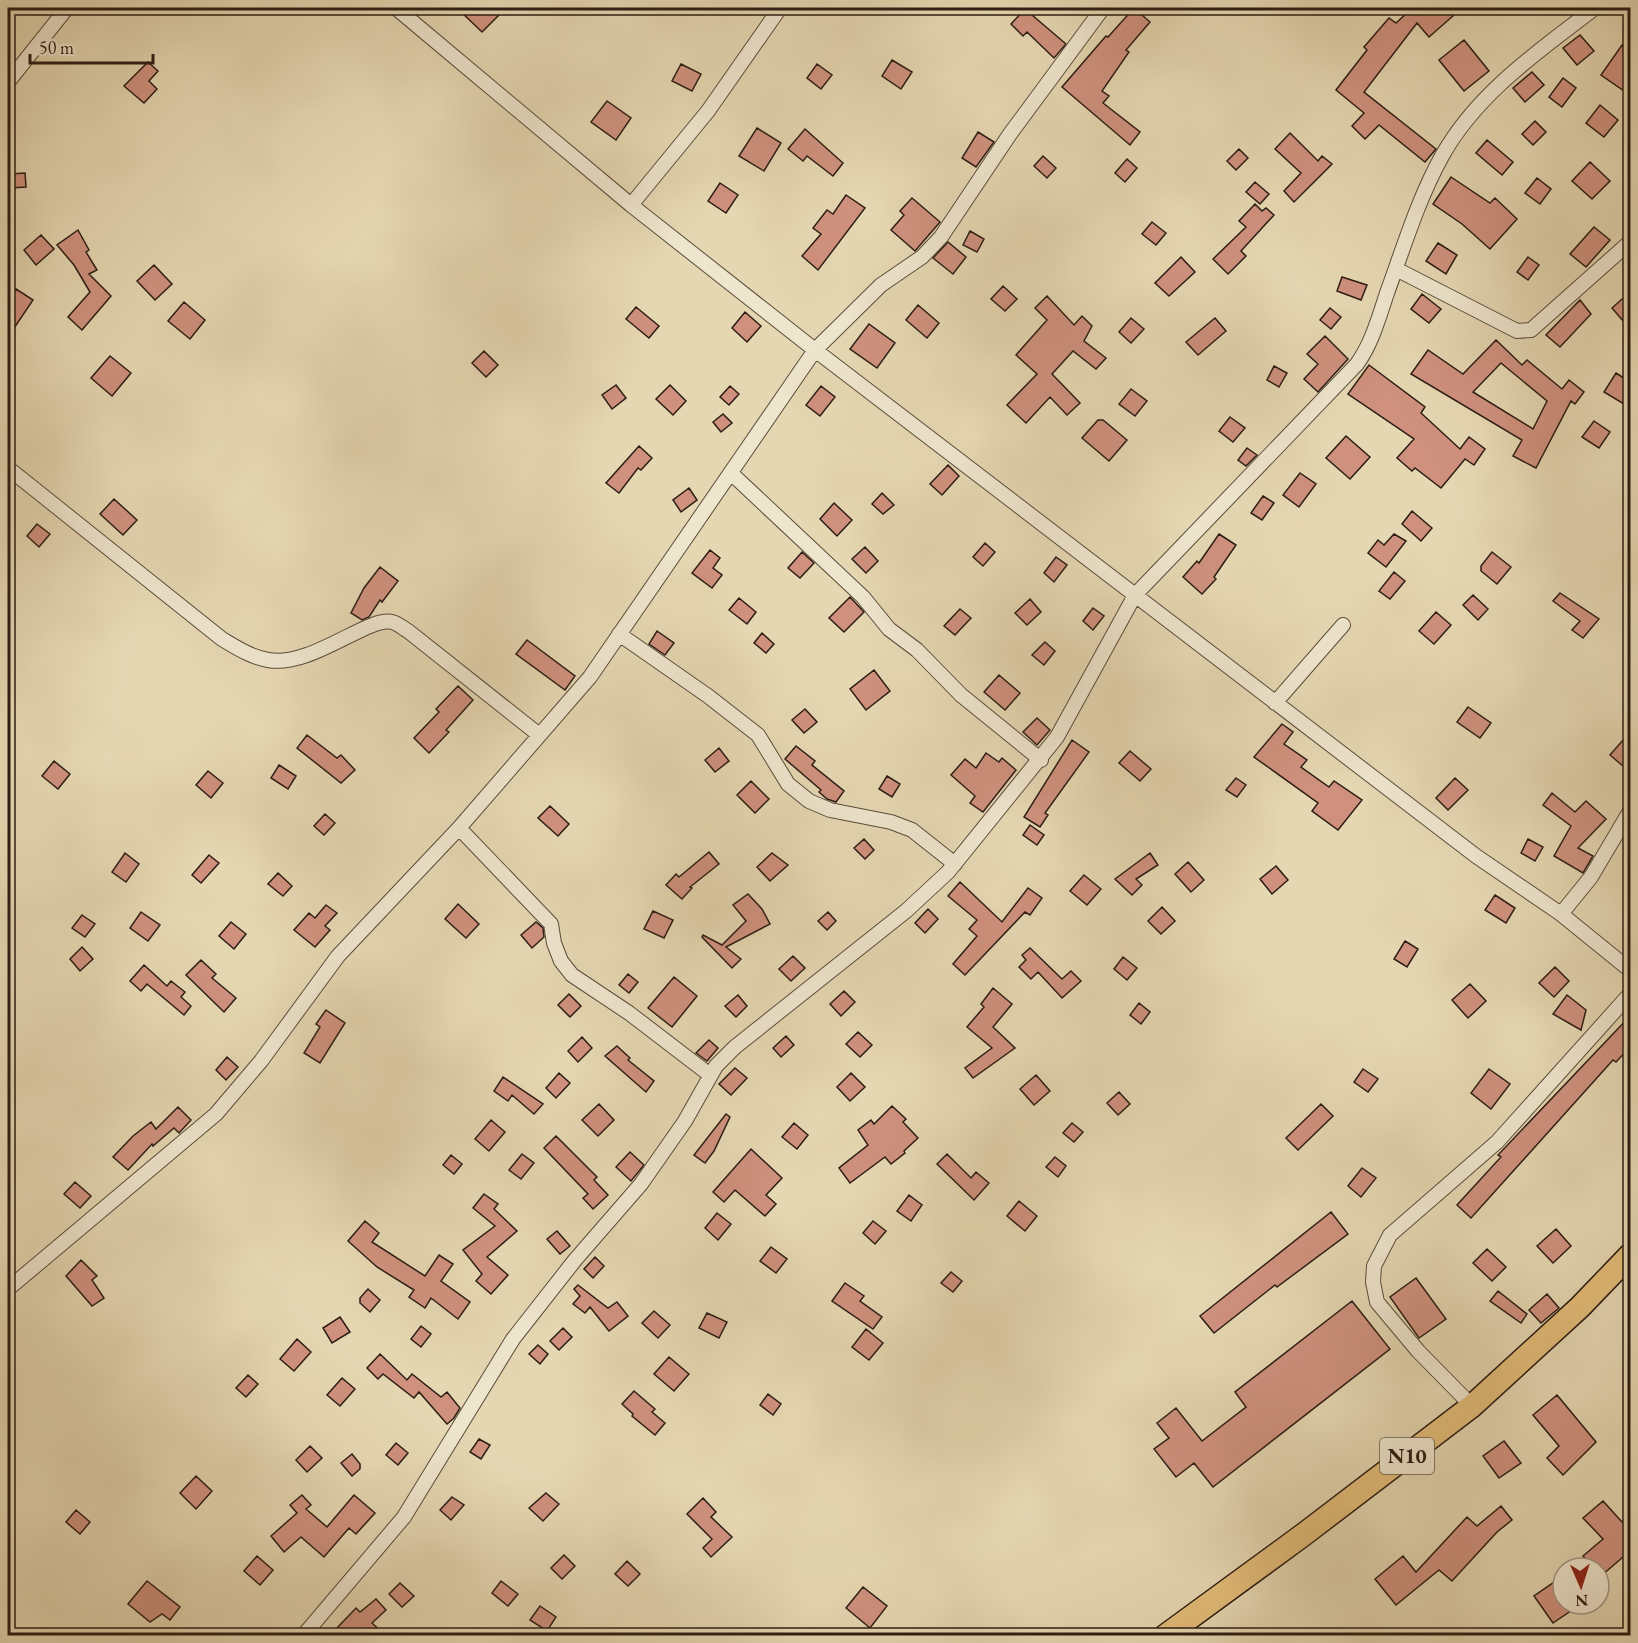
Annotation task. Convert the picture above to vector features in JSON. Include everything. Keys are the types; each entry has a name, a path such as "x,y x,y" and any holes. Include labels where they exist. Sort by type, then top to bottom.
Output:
{"main road":[{"name":"N10","path":"1165,1635 1303,1535 1472,1407 1580,1307 1630,1255"}],"street":[{"path":"8,82 67,8"},
{"path":"396,8 631,205 814,350 1476,856 1561,914 1630,970"},
{"path":"631,205 708,111 780,8"},
{"path":"8,1289 216,1114 261,1061 338,956 459,828 590,676 732,474 814,350 881,285 922,257 941,237 1010,134 1103,8"},
{"path":"303,1635 404,1517 513,1339 575,1260 641,1184 685,1121 710,1075 735,1047 906,910 956,864 1041,760 1085,690 1135,595 1357,364 1367,350 1396,269 1441,158 1456,134 1507,76 1595,8"},
{"path":"1396,269 1517,331 1524,332 1531,330 1630,242"},
{"path":"8,468 222,639 247,654 271,661 295,659 323,650 379,622 391,622 408,630 538,734"},
{"path":"732,474 863,597 889,629 917,650 961,695 1041,760"},
{"path":"1275,703 1343,625"},
{"path":"619,634 708,696 758,735 788,784 809,801 830,810 891,822 912,830 956,864"},
{"path":"1561,914 1591,877 1630,811"},
{"path":"459,828 551,924 554,943 572,975 629,1013 710,1075"},
{"path":"1472,1407 1418,1351 1377,1302 1372,1282 1374,1266 1390,1235 1497,1142 1630,994"}],"building":[{"path":"457,8 506,8 482,32"},
{"path":"1134,8 1150,22 1126,50 1129,52 1102,91 1109,96 1103,103 1140,132 1130,145 1062,87 1106,36 1108,37"},
{"path":"1404,8 1462,8 1429,37 1417,23 1364,92 1436,149 1425,162 1379,125 1365,139 1352,126 1364,113 1336,90 1367,50 1364,47 1389,18 1396,23 1408,12"},
{"path":"1025,9 1066,44 1054,58 1027,32 1023,36 1011,24"},
{"path":"1580,35 1594,51 1577,65 1563,48"},
{"path":"1464,40 1489,71 1464,91 1439,60"},
{"path":"1622,45 1630,50 1630,95 1601,75"},
{"path":"892,60 912,72 901,89 882,76"},
{"path":"148,62 158,71 149,81 157,89 144,103 124,86"},
{"path":"681,64 701,74 692,91 672,81"},
{"path":"817,64 832,75 821,89 807,78"},
{"path":"1532,72 1544,85 1525,102 1513,88"},
{"path":"1563,78 1576,88 1562,107 1549,97"},
{"path":"607,101 631,118 616,140 591,122"},
{"path":"1600,105 1618,120 1604,137 1586,123"},
{"path":"1535,121 1546,132 1533,145 1522,134"},
{"path":"757,128 781,143 764,171 739,156"},
{"path":"805,129 843,163 833,176 807,156 803,161 788,149"},
{"path":"978,132 994,142 976,167 962,158"},
{"path":"1290,133 1318,161 1322,156 1332,164 1294,202 1284,191 1301,173 1275,149"},
{"path":"1487,140 1513,162 1502,175 1476,153"},
{"path":"1239,149 1248,158 1236,170 1227,161"},
{"path":"1043,156 1056,168 1047,178 1034,166"},
{"path":"1127,159 1137,168 1125,182 1115,173"},
{"path":"1590,162 1610,181 1592,199 1572,181"},
{"path":"25,173 26,187 11,188 10,174"},
{"path":"1451,177 1490,203 1495,198 1517,219 1490,249 1462,224 1433,204"},
{"path":"1537,178 1551,189 1540,204 1525,193"},
{"path":"1255,182 1269,194 1260,204 1246,192"},
{"path":"720,183 738,195 726,213 708,201"},
{"path":"846,195 865,208 818,270 802,256 821,234 813,228 827,210 833,214"},
{"path":"912,198 940,222 915,251 891,230 904,215 900,211"},
{"path":"1255,204 1262,211 1266,208 1274,215 1241,251 1246,256 1228,274 1213,259 1246,227 1239,221"},
{"path":"1152,222 1166,233 1156,245 1142,234"},
{"path":"1594,227 1610,240 1586,267 1570,254"},
{"path":"78,230 89,250 86,252 97,270 89,274 111,296 82,330 68,317 90,292 74,265 57,245"},
{"path":"970,231 984,239 977,252 963,245"},
{"path":"41,235 54,249 36,265 24,250"},
{"path":"948,242 966,257 953,274 933,258"},
{"path":"1438,243 1457,255 1446,274 1426,261"},
{"path":"1181,257 1195,272 1169,296 1155,283"},
{"path":"1528,257 1539,265 1528,280 1517,272"},
{"path":"154,265 172,284 155,300 137,281"},
{"path":"1342,277 1367,285 1361,300 1337,291"},
{"path":"1003,286 1017,299 1005,311 991,299"},
{"path":"16,289 33,300 8,337 8,300"},
{"path":"1630,292 1630,329 1612,308"},
{"path":"1422,294 1441,309 1429,323 1411,309"},
{"path":"1047,296 1074,325 1082,316 1092,326 1084,341 1106,358 1096,369 1073,351 1052,374 1080,403 1067,415 1050,397 1026,423 1007,405 1037,374 1016,355 1047,320 1035,308"},
{"path":"1580,300 1591,314 1560,347 1546,335"},
{"path":"184,302 205,320 190,339 168,321"},
{"path":"918,305 939,323 927,338 906,320"},
{"path":"636,307 659,326 649,338 626,319"},
{"path":"1330,308 1341,317 1331,329 1320,320"},
{"path":"745,312 761,326 747,342 732,328"},
{"path":"1131,318 1144,329 1131,343 1119,332"},
{"path":"1215,318 1226,331 1198,355 1186,342"},
{"path":"869,324 895,343 877,368 850,349"},
{"path":"1325,336 1348,359 1318,392 1304,379 1318,364 1307,354"},
{"path":"1496,340 1522,365 1527,360 1562,389 1569,380 1584,392 1575,404 1571,401 1536,468 1513,456 1522,440 1411,374 1428,350 1463,374","holes":["1501,363 1547,401 1533,429 1473,392"]},
{"path":"484,351 498,365 486,377 472,363"},
{"path":"110,356 131,373 112,396 91,378"},
{"path":"1369,365 1425,407 1421,413 1460,449 1469,437 1485,449 1474,465 1465,459 1441,488 1415,468 1412,471 1397,458 1414,439 1348,394"},
{"path":"1274,366 1287,373 1279,387 1267,380"},
{"path":"1616,373 1630,382 1630,394 1624,404 1604,392"},
{"path":"616,385 626,398 612,409 602,395"},
{"path":"670,385 686,401 673,415 656,399"},
{"path":"730,386 739,394 729,405 720,397"},
{"path":"821,386 835,397 820,416 806,405"},
{"path":"1131,389 1147,401 1135,416 1119,404"},
{"path":"723,414 732,423 721,432 713,422"},
{"path":"1230,417 1245,428 1233,442 1219,431"},
{"path":"1098,420 1103,420 1127,440 1109,461 1082,438"},
{"path":"1594,421 1610,432 1599,448 1582,437"},
{"path":"1346,436 1370,457 1350,479 1326,458"},
{"path":"639,446 652,458 641,470 638,468 619,493 606,483"},
{"path":"1247,448 1257,455 1246,466 1238,460"},
{"path":"948,465 959,476 942,495 930,484"},
{"path":"1300,473 1316,484 1299,507 1283,495"},
{"path":"689,488 697,500 681,512 673,500"},
{"path":"882,493 894,505 883,514 872,504"},
{"path":"1263,496 1274,503 1262,520 1251,513"},
{"path":"114,499 137,520 123,535 100,514"},
{"path":"834,503 852,520 837,536 820,519"},
{"path":"1412,511 1432,528 1421,541 1402,524"},
{"path":"37,524 50,534 39,547 27,536"},
{"path":"1219,534 1236,545 1214,577 1216,579 1202,594 1183,577 1197,561 1199,563"},
{"path":"1394,534 1406,541 1386,567 1368,553 1378,540 1384,545"},
{"path":"985,543 995,552 983,566 973,557"},
{"path":"865,547 878,561 866,573 852,559"},
{"path":"710,550 720,558 713,568 722,575 712,588 692,573"},
{"path":"802,552 814,563 800,578 788,568"},
{"path":"1492,552 1511,567 1497,584 1481,571 1481,566"},
{"path":"1056,557 1067,565 1054,582 1044,573"},
{"path":"380,567 398,581 382,602 380,600 369,617 362,620 351,613 364,588"},
{"path":"1394,572 1405,581 1390,599 1379,591"},
{"path":"1560,593 1599,619 1583,638 1572,630 1580,621 1553,601"},
{"path":"1473,595 1488,609 1478,620 1463,605"},
{"path":"850,597 864,612 844,632 829,618"},
{"path":"739,598 756,612 747,624 729,610"},
{"path":"1030,599 1041,612 1027,625 1015,613"},
{"path":"1093,608 1104,616 1093,630 1083,621"},
{"path":"960,609 971,618 955,635 944,626"},
{"path":"1436,612 1451,625 1434,644 1419,631"},
{"path":"657,631 674,643 665,655 649,644"},
{"path":"762,633 774,644 766,653 754,643"},
{"path":"527,640 575,676 565,690 516,654"},
{"path":"1045,642 1055,651 1044,665 1032,655"},
{"path":"874,670 890,691 866,710 850,689"},
{"path":"999,675 1020,693 1005,710 984,692"},
{"path":"458,686 473,700 446,730 449,732 429,753 414,738 439,712 436,709"},
{"path":"1468,707 1491,723 1480,738 1457,722"},
{"path":"805,709 817,722 804,733 792,720"},
{"path":"1037,718 1050,730 1037,745 1023,732"},
{"path":"1282,724 1293,732 1284,744 1307,760 1301,767 1329,787 1334,781 1362,800 1338,830 1312,811 1318,803 1254,757"},
{"path":"307,735 337,758 341,755 355,770 341,783 297,748"},
{"path":"1072,740 1089,752 1045,813 1048,815 1040,827 1024,817"},
{"path":"1623,740 1630,747 1630,772 1610,755"},
{"path":"796,746 815,761 812,765 844,791 836,802 827,799 819,792 821,790 785,759"},
{"path":"719,748 729,761 715,772 705,760"},
{"path":"1130,751 1151,769 1140,781 1119,763"},
{"path":"986,753 999,762 1002,758 1016,770 983,812 970,803 975,796 951,775 965,759 976,768"},
{"path":"54,761 70,774 58,789 42,776"},
{"path":"279,765 296,776 288,789 271,778"},
{"path":"208,771 223,783 211,798 196,785"},
{"path":"887,776 900,784 892,797 879,789"},
{"path":"1236,778 1246,785 1237,797 1226,790"},
{"path":"1455,778 1468,790 1448,810 1436,798"},
{"path":"751,781 769,799 755,813 737,795"},
{"path":"1552,793 1575,812 1586,801 1606,819 1578,848 1593,856 1583,873 1554,856 1571,826 1543,805"},
{"path":"550,806 569,824 558,836 538,818"},
{"path":"325,814 335,823 324,835 314,826"},
{"path":"1030,825 1044,835 1037,845 1023,835"},
{"path":"864,839 874,850 865,859 854,848"},
{"path":"1528,839 1543,847 1535,861 1521,853"},
{"path":"709,852 719,864 690,887 692,888 682,899 666,885 676,874 679,877"},
{"path":"125,853 139,864 126,882 112,872"},
{"path":"772,853 788,865 770,881 757,867"},
{"path":"1150,853 1158,865 1136,879 1142,885 1132,895 1115,879"},
{"path":"209,855 219,863 201,883 192,875"},
{"path":"1188,862 1204,880 1191,892 1175,874"},
{"path":"1276,866 1288,880 1272,894 1260,879"},
{"path":"278,873 292,886 283,896 268,884"},
{"path":"1084,875 1101,889 1087,905 1070,891"},
{"path":"960,882 1002,922 1028,888 1042,898 1030,915 1025,912 965,975 953,964 977,936 969,929 977,920 948,896"},
{"path":"748,894 762,909 770,924 726,947 741,959 732,968 702,937 703,935 722,945 746,921 733,905"},
{"path":"1495,895 1515,908 1506,923 1485,910"},
{"path":"458,904 479,924 466,938 445,919"},
{"path":"326,905 337,913 325,926 330,930 315,947 294,930 309,913 315,918"},
{"path":"1162,907 1175,921 1161,934 1148,921"},
{"path":"928,909 938,919 925,933 915,923"},
{"path":"653,911 673,920 664,938 644,929"},
{"path":"141,912 160,925 148,941 130,928"},
{"path":"828,912 836,921 827,930 818,921"},
{"path":"82,915 95,924 85,937 72,928"},
{"path":"231,922 246,934 234,949 219,936"},
{"path":"536,922 543,928 544,937 532,948 521,935"},
{"path":"1405,941 1418,949 1407,967 1394,959"},
{"path":"82,947 93,959 80,971 70,959"},
{"path":"1030,948 1062,979 1071,971 1081,981 1062,998 1038,972 1031,979 1019,967 1026,960 1022,955"},
{"path":"793,956 805,968 791,981 779,969"},
{"path":"1123,957 1137,968 1127,980 1114,969"},
{"path":"201,960 216,974 212,978 236,998 224,1012 186,975"},
{"path":"144,965 167,986 171,981 185,992 181,997 191,1006 184,1015 147,984 141,991 130,981"},
{"path":"1555,967 1569,981 1554,997 1539,983"},
{"path":"628,974 638,982 629,993 619,985"},
{"path":"674,977 697,996 672,1027 648,1008"},
{"path":"1470,984 1486,1001 1468,1018 1452,1000"},
{"path":"993,988 1012,1004 993,1027 1015,1048 973,1078 965,1068 992,1048 967,1027 984,1007 981,1004"},
{"path":"844,991 855,1002 841,1016 830,1004"},
{"path":"569,994 581,1006 570,1017 558,1005"},
{"path":"738,995 747,1006 736,1017 725,1006"},
{"path":"1567,995 1586,1010 1581,1030 1553,1014"},
{"path":"1139,1003 1150,1012 1141,1024 1130,1015"},
{"path":"326,1010 345,1023 320,1063 304,1053 320,1027 316,1024"},
{"path":"1630,1016 1630,1047 1616,1062 1613,1060 1471,1218 1457,1205 1501,1157 1498,1155"},
{"path":"858,1032 872,1045 860,1057 846,1044"},
{"path":"786,1036 794,1045 781,1057 773,1048"},
{"path":"582,1037 592,1048 578,1062 568,1051"},
{"path":"709,1040 718,1048 707,1061 696,1053"},
{"path":"617,1046 630,1058 628,1060 654,1081 646,1092 605,1056"},
{"path":"227,1057 238,1067 226,1080 216,1070"},
{"path":"735,1068 747,1078 731,1095 719,1084"},
{"path":"1363,1069 1378,1079 1368,1092 1354,1082"},
{"path":"1489,1069 1510,1084 1491,1109 1471,1093"},
{"path":"559,1073 570,1083 556,1098 546,1088"},
{"path":"851,1073 865,1087 850,1101 837,1087"},
{"path":"1036,1075 1050,1091 1034,1105 1020,1089"},
{"path":"503,1077 543,1104 534,1114 512,1095 508,1101 494,1091"},
{"path":"1119,1092 1130,1104 1118,1115 1107,1103"},
{"path":"599,1104 614,1120 598,1136 582,1120"},
{"path":"1321,1104 1333,1116 1298,1150 1286,1138"},
{"path":"892,1106 906,1119 903,1122 918,1138 891,1164 885,1157 850,1183 839,1168 868,1145 858,1130 871,1120 874,1124"},
{"path":"178,1107 191,1120 179,1133 174,1128 153,1146 152,1144 128,1170 113,1157 133,1136 151,1122 156,1129"},
{"path":"726,1114 730,1117 714,1151 705,1163 694,1155"},
{"path":"491,1120 505,1132 489,1151 475,1139"},
{"path":"794,1123 808,1135 797,1149 782,1137"},
{"path":"1072,1123 1083,1132 1074,1142 1063,1133"},
{"path":"556,1136 597,1177 594,1180 608,1195 593,1209 583,1198 588,1194 544,1148"},
{"path":"751,1149 782,1178 766,1195 776,1204 765,1216 735,1190 724,1202 713,1192"},
{"path":"630,1152 644,1165 631,1181 616,1167"},
{"path":"522,1154 534,1163 521,1179 509,1170"},
{"path":"947,1154 971,1178 976,1172 989,1183 974,1200 937,1164"},
{"path":"451,1155 462,1164 454,1174 443,1165"},
{"path":"1055,1157 1066,1166 1058,1177 1046,1167"},
{"path":"1362,1168 1376,1178 1361,1197 1348,1186"},
{"path":"75,1182 91,1196 80,1208 64,1194"},
{"path":"484,1194 498,1204 494,1209 517,1231 487,1257 508,1275 491,1294 476,1281 482,1274 463,1250 495,1226 473,1208"},
{"path":"909,1195 922,1205 911,1221 897,1211"},
{"path":"1019,1201 1037,1216 1025,1231 1007,1216"},
{"path":"1331,1212 1348,1234 1277,1287 1275,1285 1214,1333 1200,1316"},
{"path":"717,1213 731,1224 718,1240 705,1228"},
{"path":"365,1221 379,1233 372,1242 425,1276 439,1255 453,1264 441,1281 470,1302 458,1319 431,1298 425,1308 409,1297 414,1290 377,1267 348,1241"},
{"path":"873,1221 886,1231 875,1244 863,1233"},
{"path":"1556,1229 1571,1246 1553,1263 1537,1246"},
{"path":"557,1231 570,1246 560,1254 547,1239"},
{"path":"771,1247 787,1259 776,1273 760,1261"},
{"path":"1487,1249 1506,1267 1492,1281 1473,1263"},
{"path":"595,1257 604,1266 593,1278 584,1269"},
{"path":"81,1260 97,1276 92,1280 104,1298 92,1306 66,1276"},
{"path":"951,1272 962,1281 953,1292 941,1283"},
{"path":"1416,1278 1446,1319 1419,1338 1390,1297"},
{"path":"845,1283 864,1296 860,1301 882,1317 873,1329 832,1301"},
{"path":"578,1285 608,1308 617,1302 628,1316 609,1331 590,1307 585,1313 573,1304 580,1296 574,1289"},
{"path":"368,1289 380,1300 370,1312 360,1303 360,1298"},
{"path":"1498,1291 1527,1314 1521,1323 1490,1301"},
{"path":"1547,1294 1559,1308 1541,1323 1529,1310"},
{"path":"1352,1301 1390,1349 1213,1487 1194,1463 1176,1477 1154,1449 1169,1438 1157,1423 1176,1408 1202,1441 1246,1407 1235,1392"},
{"path":"654,1311 670,1325 658,1338 642,1323"},
{"path":"707,1313 727,1322 719,1338 699,1328"},
{"path":"340,1317 350,1332 332,1343 323,1328"},
{"path":"421,1326 431,1334 421,1347 411,1339"},
{"path":"563,1328 572,1337 559,1350 550,1341"},
{"path":"866,1329 883,1343 869,1360 852,1347"},
{"path":"297,1339 311,1352 294,1371 280,1359"},
{"path":"538,1345 548,1354 540,1364 529,1354"},
{"path":"380,1354 407,1380 412,1374 441,1397 447,1392 460,1408 454,1418 447,1424 419,1392 414,1398 383,1374 378,1379 367,1368"},
{"path":"669,1357 689,1374 674,1391 654,1374"},
{"path":"248,1375 258,1384 246,1397 236,1388"},
{"path":"342,1378 355,1389 340,1406 327,1395"},
{"path":"634,1391 655,1409 652,1412 665,1423 655,1435 632,1416 633,1414 622,1404"},
{"path":"768,1394 781,1404 773,1415 760,1405"},
{"path":"1557,1395 1596,1442 1563,1475 1547,1458 1559,1446 1533,1415"},
{"path":"479,1439 490,1445 481,1459 470,1452"},
{"path":"1504,1441 1521,1463 1499,1478 1483,1456"},
{"path":"396,1443 408,1453 398,1465 386,1455"},
{"path":"310,1446 322,1458 307,1472 296,1460"},
{"path":"352,1454 360,1464 360,1469 352,1476 341,1463"},
{"path":"196,1476 212,1491 196,1509 180,1493"},
{"path":"546,1493 559,1504 543,1521 529,1508"},
{"path":"302,1495 311,1505 306,1509 327,1527 354,1495 375,1513 356,1534 349,1528 324,1557 301,1537 284,1552 271,1536 297,1513 290,1505"},
{"path":"452,1497 464,1505 451,1520 440,1510"},
{"path":"703,1498 716,1512 711,1517 732,1537 711,1557 703,1548 712,1539 687,1514"},
{"path":"1603,1501 1622,1522 1630,1515 1630,1536 1627,1540 1630,1551 1611,1567 1611,1556 1583,1556 1603,1539 1583,1518"},
{"path":"1501,1506 1512,1520 1497,1532 1452,1581 1439,1570 1396,1605 1375,1579 1403,1556 1416,1572 1467,1517 1477,1526"},
{"path":"76,1510 90,1522 80,1534 66,1522"},
{"path":"564,1555 575,1566 562,1579 551,1568"},
{"path":"257,1556 273,1570 260,1585 244,1571"},
{"path":"627,1561 640,1574 628,1586 615,1574"},
{"path":"147,1581 180,1607 170,1620 162,1614 150,1622 128,1604"},
{"path":"501,1581 518,1594 508,1606 492,1593"},
{"path":"400,1583 414,1596 402,1607 389,1594"},
{"path":"1551,1584 1551,1616 1563,1616 1553,1623 1534,1596"},
{"path":"863,1587 887,1606 870,1628 846,1608"},
{"path":"376,1599 386,1610 372,1623 385,1635 345,1635 337,1628 356,1608 360,1612"},
{"path":"540,1606 556,1617 547,1631 530,1620"}]}
